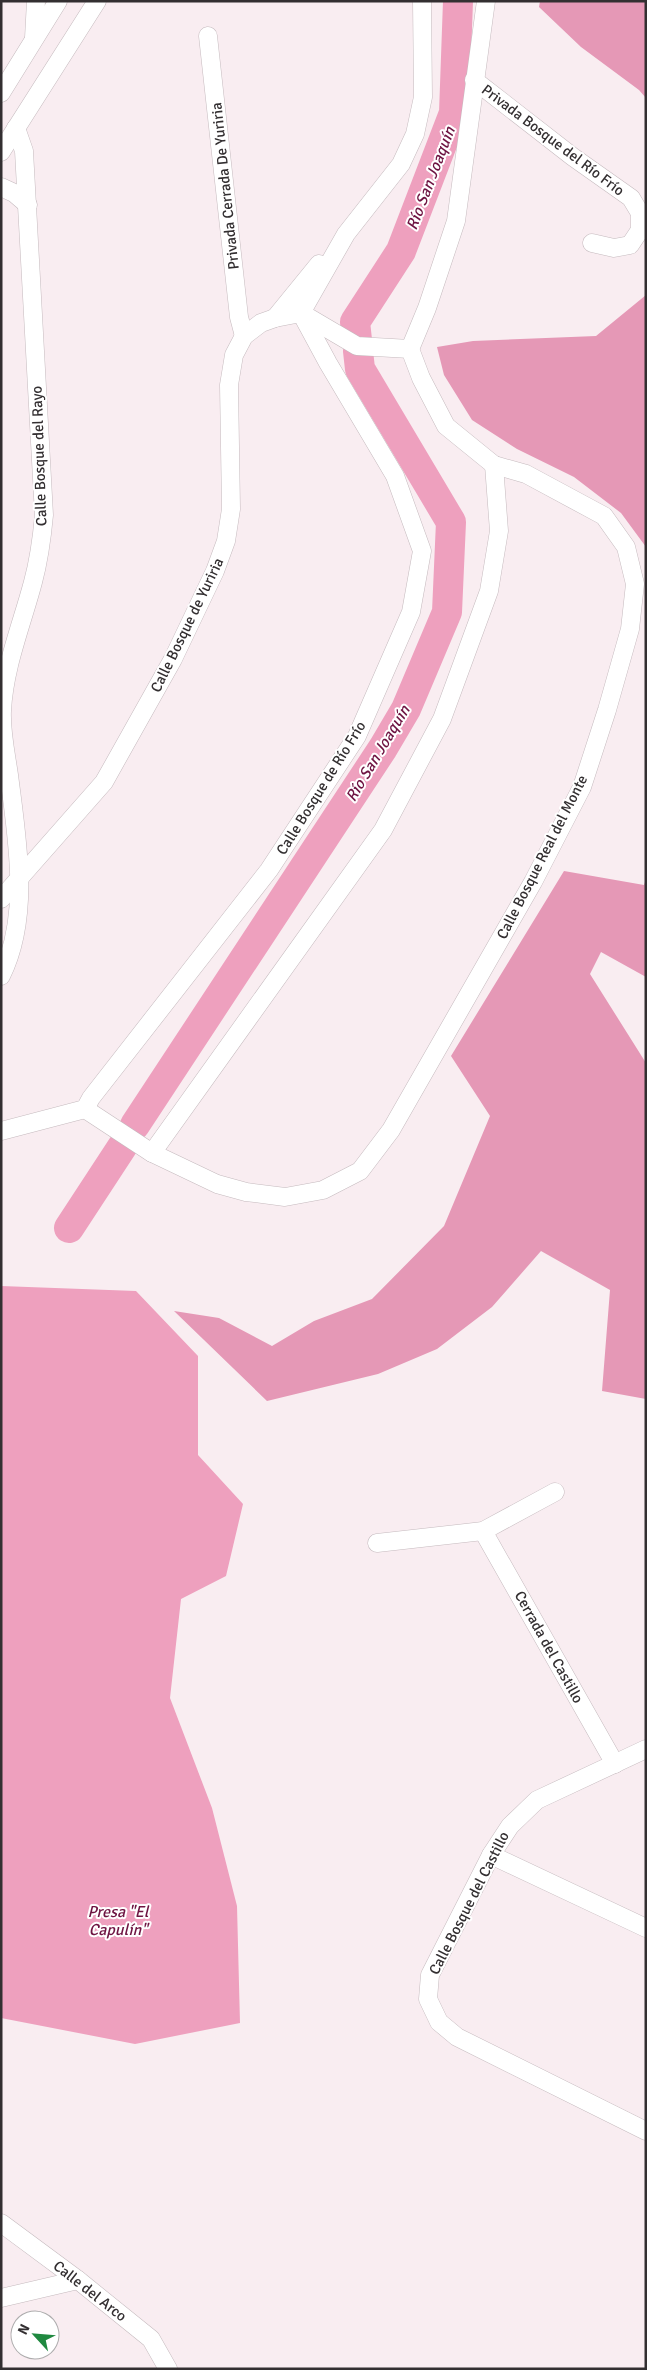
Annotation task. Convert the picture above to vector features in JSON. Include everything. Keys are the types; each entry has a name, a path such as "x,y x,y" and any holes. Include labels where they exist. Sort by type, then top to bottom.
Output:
{"street":[{"path":"33,42 36,1"},
{"path":"1,92 58,1"},
{"path":"1,152 97,1"},
{"path":"422,1 423,97 415,134 401,164 346,234 301,313 357,346 410,349 427,308 456,221 472,116 474,80 486,1"},
{"name":"Privada Cerrada De Yuriria","path":"208,36 238,317 244,336"},
{"name":"Privada Bosque del Río Frío","path":"474,80 572,157 631,198 640,213 640,230 630,245 614,248 592,243"},
{"name":"Calle Bosque del Rayo","path":"1,976 13,948 18,881 14,814 2,712 4,684 40,556 44,515 28,206 24,151 16,128"},
{"path":"1,187 14,193 28,206"},
{"path":"275,318 322,261"},
{"name":"Calle Bosque de Yuriria","path":"1,899 104,782 173,659 215,571 226,541 231,509 229,385 234,355 244,336 261,323 301,313"},
{"name":"Calle Bosque de Río Frío","path":"85,1109 91,1098 269,870 352,744 411,612 422,551 395,476 328,363 301,313"},
{"name":"Calle Bosque Real del Monte","path":"152,1153 216,1184 246,1192 285,1197 323,1190 360,1170 391,1130 532,882 582,787 607,710 630,629 635,584 626,547 604,516 526,474 494,465 446,426 421,378 410,349"},
{"path":"1,1131 85,1109 152,1153 383,830 442,719 489,591 499,531 494,465"},
{"path":"377,1543 483,1531 555,1492"},
{"name":"Cerrada del Castillo","path":"483,1531 615,1764"},
{"name":"Calle Bosque del Castillo","path":"646,1749 537,1800 510,1826 491,1855 430,1975 428,2000 440,2022 458,2036 646,2131"},
{"path":"491,1855 646,1928"},
{"name":"Calle del Arco","path":"1,2223 78,2280 150,2338 168,2369"},
{"path":"1,2298 78,2280"}],"shaded area":[{"path":"540,1 646,1 646,98 639,90 581,47 539,7"},
{"path":"646,295 646,547 621,513 574,477 517,449 472,420 444,375 437,347 473,341 596,336"},
{"path":"564,871 644,885 646,879 646,977 601,952 590,974 646,1063 646,1399 602,1391 610,1290 541,1251 492,1307 437,1349 378,1374 267,1401 174,1311 219,1318 272,1346 314,1321 372,1299 444,1226 490,1116 451,1056"}],"water":[{"name":"Presa \"El Capulín\"","path":"1,1286 136,1291 198,1356 198,1455 243,1504 226,1576 181,1599 170,1698 212,1808 237,1906 240,2023 135,2044 1,2018"}],"waterway":[{"name":"Río San Joaquín","path":"357,340 355,322 401,251 454,113 458,1"},
{"name":"Río San Joaquín","path":"135,1125 383,748 406,709 447,612 451,522 360,369 358,351"},
{"name":"Río San Joaquín","path":"69,1228 122,1147"}]}
